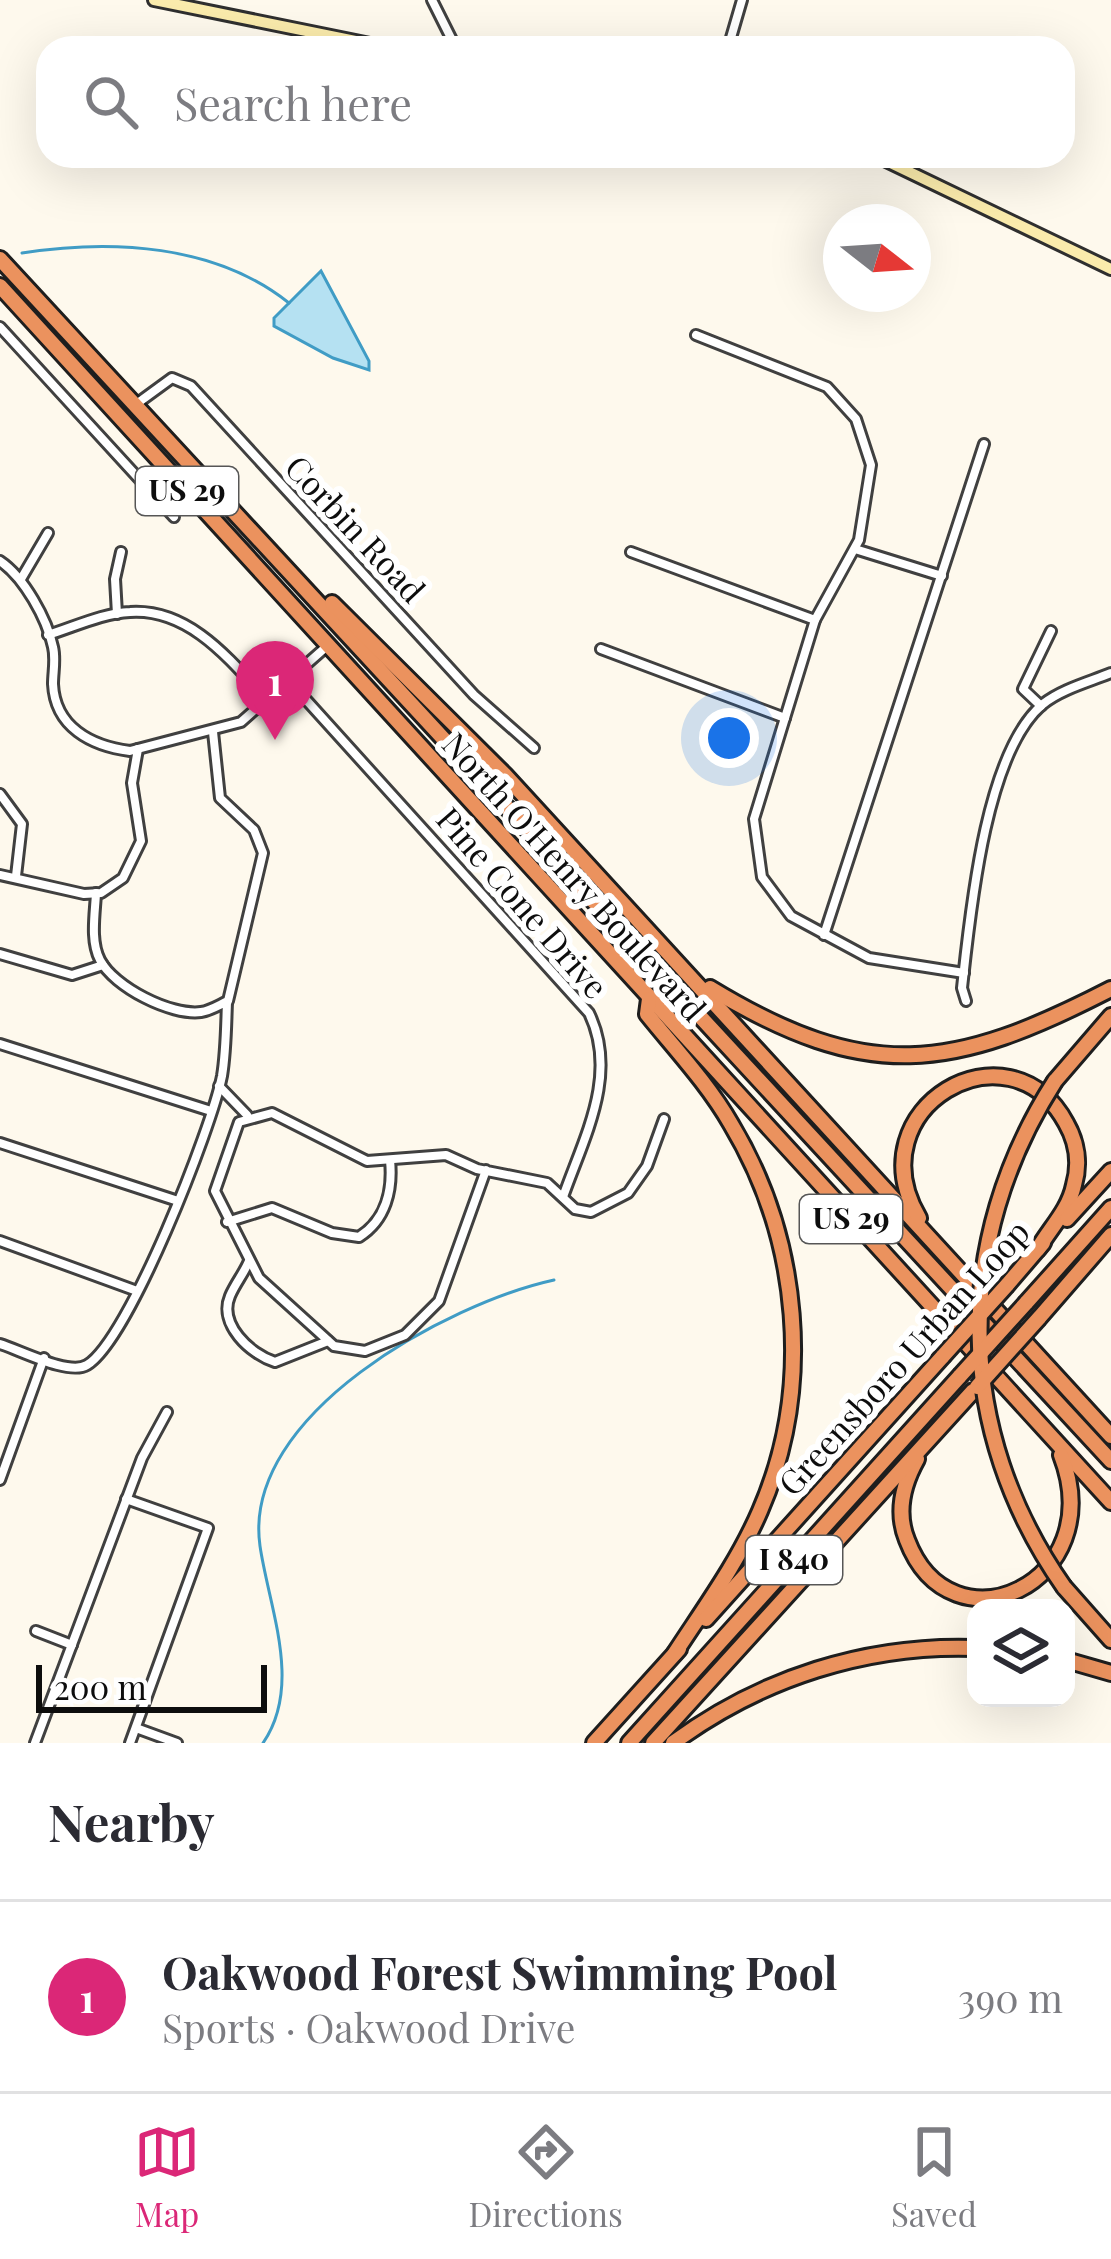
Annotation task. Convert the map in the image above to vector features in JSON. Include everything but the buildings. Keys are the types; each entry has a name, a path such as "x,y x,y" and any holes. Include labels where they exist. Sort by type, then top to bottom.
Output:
{"highway":[{"name":"North O'Henry Boulevard","path":"0,259 1111,1461"},
{"name":"North O'Henry Boulevard","path":"0,286 1111,1502"},
{"path":"30,318 119,402 134,406"},
{"path":"244,522 505,775 1111,1436"},
{"path":"696,979 808,1039 852,1050 914,1055 1006,1041 1111,989"},
{"path":"649,999 647,1014 709,1090 755,1168 779,1238 793,1327 788,1414 770,1486 740,1552 675,1653"},
{"path":"1111,1016 1054,1082 1021,1138 994,1209 980,1281 977,1336 986,1418 1004,1479 1029,1533 1064,1587 1111,1640"},
{"path":"935,1243 907,1194 902,1169 908,1134 925,1106 944,1090 966,1080 1000,1077 1048,1099 1064,1118 1076,1152 1071,1196 1037,1249"},
{"name":"Greensboro Urban Loop","path":"594,1743 1111,1171"},
{"name":"Greensboro Urban Loop","path":"629,1743 1111,1208"},
{"path":"653,1743 1111,1235"},
{"path":"1069,1285 1111,1255"},
{"path":"1071,1389 1111,1417"},
{"path":"929,1440 903,1493 908,1544 939,1582 972,1596 996,1597 1042,1579 1071,1538 1074,1487 1054,1440"},
{"path":"673,1743 727,1708 806,1672 884,1653 967,1648"},
{"path":"1075,1663 1111,1673"}],"street":[{"path":"158,0 332,36"},
{"path":"432,0 450,36"},
{"path":"732,36 742,0"},
{"path":"901,168 1111,269"},
{"path":"0,327 174,517"},
{"path":"696,335 827,387 856,419 871,465 855,549 815,620 754,819 756,859 775,899 824,935 869,958 964,973"},
{"name":"Corbin Road","path":"134,406 166,380 186,382 474,694 521,742 535,748"},
{"path":"100,437 122,419"},
{"path":"824,935 984,444"},
{"path":"21,579 48,533"},
{"path":"855,549 942,576"},
{"path":"117,614 115,579 121,552"},
{"path":"631,552 815,620"},
{"path":"0,561 21,579 48,635 54,695 67,724 101,745 139,749 241,722 326,647"},
{"path":"48,635 117,614 152,614 203,634 268,700"},
{"path":"1042,706 1023,688 1051,631"},
{"path":"601,649 785,718"},
{"path":"966,1001 964,973 978,868 993,803 1016,743 1042,706 1111,673"},
{"name":"Pine Cone Drive","path":"290,682 589,1012 600,1037 603,1074 563,1197"},
{"path":"0,1344 74,1367 90,1364 137,1291 178,1201 211,1111 219,1087 227,1001 263,853 254,830 220,798 213,732"},
{"path":"0,875 96,893 123,878 137,858 141,841 132,784 139,749"},
{"path":"0,794 22,824 16,876"},
{"path":"96,893 95,941 103,965 134,992 187,1011 205,1012 227,1001"},
{"path":"0,954 67,974 83,975 103,965"},
{"path":"0,1044 211,1111"},
{"path":"219,1087 248,1115"},
{"path":"486,1170 447,1287 405,1335 365,1351 343,1350 328,1341 259,1278 215,1191 239,1122 248,1115 272,1112 367,1161 428,1152 547,1183 575,1209 591,1212 628,1193 647,1166 664,1119"},
{"path":"0,1143 178,1201"},
{"path":"227,1222 272,1208 332,1233 359,1237 382,1213 392,1182 390,1160"},
{"path":"0,1241 137,1291"},
{"path":"249,1261 229,1297 227,1312 242,1339 275,1362 328,1341"},
{"path":"0,1480 44,1358"},
{"path":"35,1743 126,1499 166,1412"},
{"path":"126,1499 208,1528 130,1743"},
{"path":"36,1631 72,1646"},
{"path":"136,1728 177,1743"}],"water":[{"path":"321,271 369,361 369,370 333,358 274,326 274,318"}],"waterway":[{"path":"22,253 91,247 161,251 229,268 289,303"},
{"path":"263,1743 275,1720 282,1672 260,1546 263,1498 283,1452 317,1410 360,1372 410,1339 461,1313 554,1280"}],"place":[{"name":"Oakwood Forest Swimming Pool","path":"275,740"}]}
